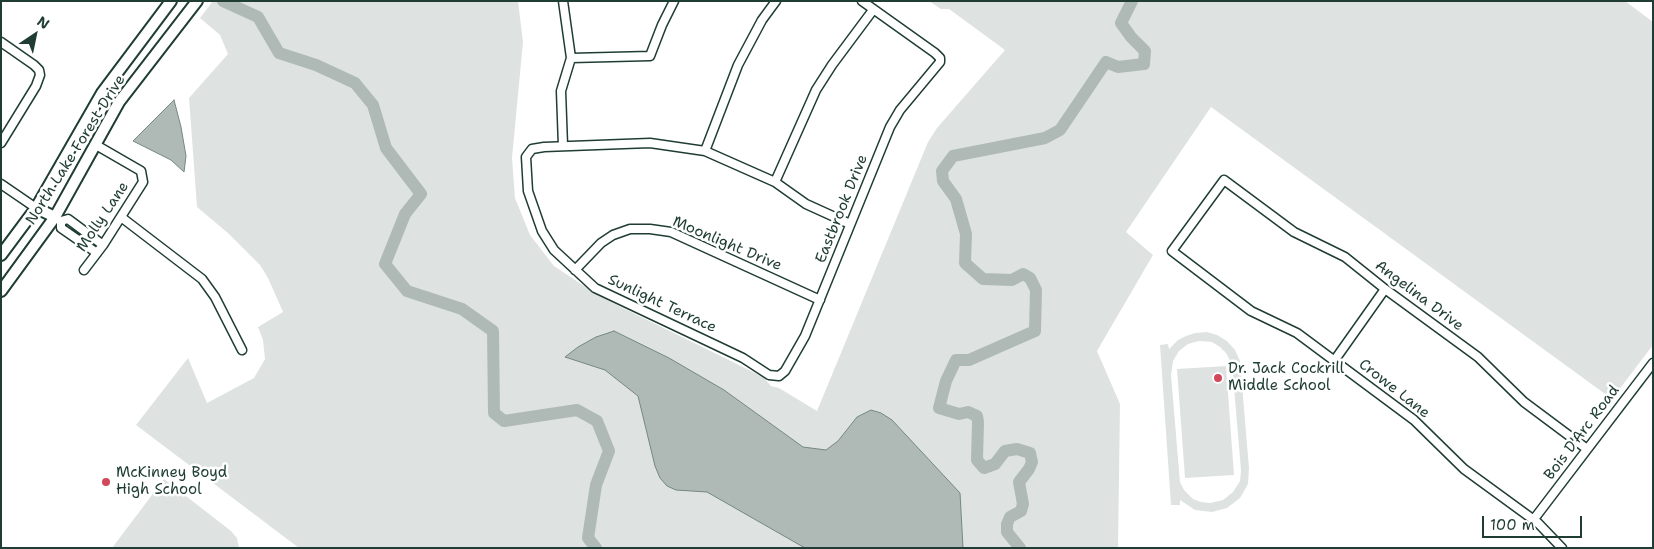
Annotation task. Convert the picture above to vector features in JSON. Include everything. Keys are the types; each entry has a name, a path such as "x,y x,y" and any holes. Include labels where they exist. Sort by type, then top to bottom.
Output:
{"main road":[{"name":"North Lake Forest Drive","path":"1,255 36,208 102,93 171,1"},
{"name":"North Lake Forest Drive","path":"1,291 58,219 119,102 197,1"},
{"path":"36,208 58,219"}],"street":[{"path":"563,1 571,58 561,91 563,146 650,143 705,151 775,182 806,204 850,224"},
{"path":"571,58 650,56 674,1"},
{"path":"705,151 738,65 762,20 776,1"},
{"path":"775,182 816,90 873,10 862,1"},
{"name":"Eastbrook Drive","path":"779,376 785,371 805,336 890,127 900,110 938,66 940,58 935,53 873,10"},
{"path":"1,42 34,65 39,70 40,75 36,86 1,143"},
{"name":"Molly Lane","path":"84,270 103,245 143,182 141,170 96,145"},
{"name":"Sunlight Terrace","path":"563,146 532,149 526,157 528,191 542,231 554,250 595,288 743,358 769,375 779,376"},
{"name":"Angelina Drive","path":"1172,251 1224,180 1294,232 1345,257 1385,289 1478,357 1524,402 1587,450"},
{"path":"1,184 36,208"},
{"path":"121,217 202,279 215,298 242,350"},
{"path":"97,253 61,228 58,219 68,219 103,245"},
{"name":"Moonlight Drive","path":"575,270 601,243 613,235 630,229 650,228 671,232 820,300"},
{"name":"Crowe Lane","path":"1172,251 1251,310 1297,333 1414,420 1464,469 1534,519 1562,548"},
{"path":"1334,361 1385,289"},
{"name":"Bois D'Arc Road","path":"1534,519 1653,363"}],"shaded area":[{"path":"213,1 518,1 523,42 512,158 515,198 530,235 554,266 587,288 615,304 764,378 771,386 779,388 817,411 928,142 937,128 1005,50 949,9 941,9 929,1 1625,1 1653,22 1653,345 1612,399 1211,107 1126,232 1153,255 1097,351 1120,404 1118,548 299,548 136,425 188,358 207,403 254,378 265,359 263,340 258,327 283,312 260,265 229,234 197,207 189,98 228,54 220,35 200,18"},
{"path":"174,100 186,156 184,172 171,160 133,141"},
{"path":"614,331 669,358 724,390 803,447 826,450 838,441 857,417 871,410 881,413 892,420 960,493 963,548 805,548 707,492 676,490 667,486 660,478 655,466 638,396 605,370 565,357 596,337"},
{"path":"1207,332 1227,341 1235,350 1240,361 1249,468 1248,484 1240,498 1227,508 1212,512 1195,510 1180,500 1180,505 1171,505 1160,345 1168,344 1169,349 1178,340 1195,333","holes":["1199,341 1212,342 1226,353 1232,364 1241,470 1240,481 1233,492 1223,500 1210,503 1193,499 1184,490 1180,482 1171,375 1173,361 1179,351 1188,344"]},
{"path":"1226,366 1234,475 1185,478 1177,369"},
{"path":"164,479 231,531 237,538 239,548 112,548"}],"waterway":[{"path":"223,1 258,17 279,53 316,65 355,83 373,105 386,148 421,194 405,214 385,264 407,291 462,309 493,331 494,413 504,421 577,410 597,421 609,451 596,485 588,538 596,548"},
{"path":"1020,548 1007,532 1007,524 1010,517 1021,511 1023,504 1019,482 1032,462 1030,453 1017,449 1005,451 995,464 984,468 977,460 977,416 968,412 959,414 939,408 946,381 956,360 969,360 1035,331 1036,290 1030,278 1023,274 1012,280 983,279 965,263 966,234 956,199 943,181 942,171 953,156 1045,138 1060,130 1106,62 1118,67 1144,64 1145,51 1131,37 1121,23 1132,1"}],"place":[{"name":"Dr. Jack Cockrill Middle School","path":"1218,378"},
{"name":"McKinney Boyd High School","path":"106,482"}]}
